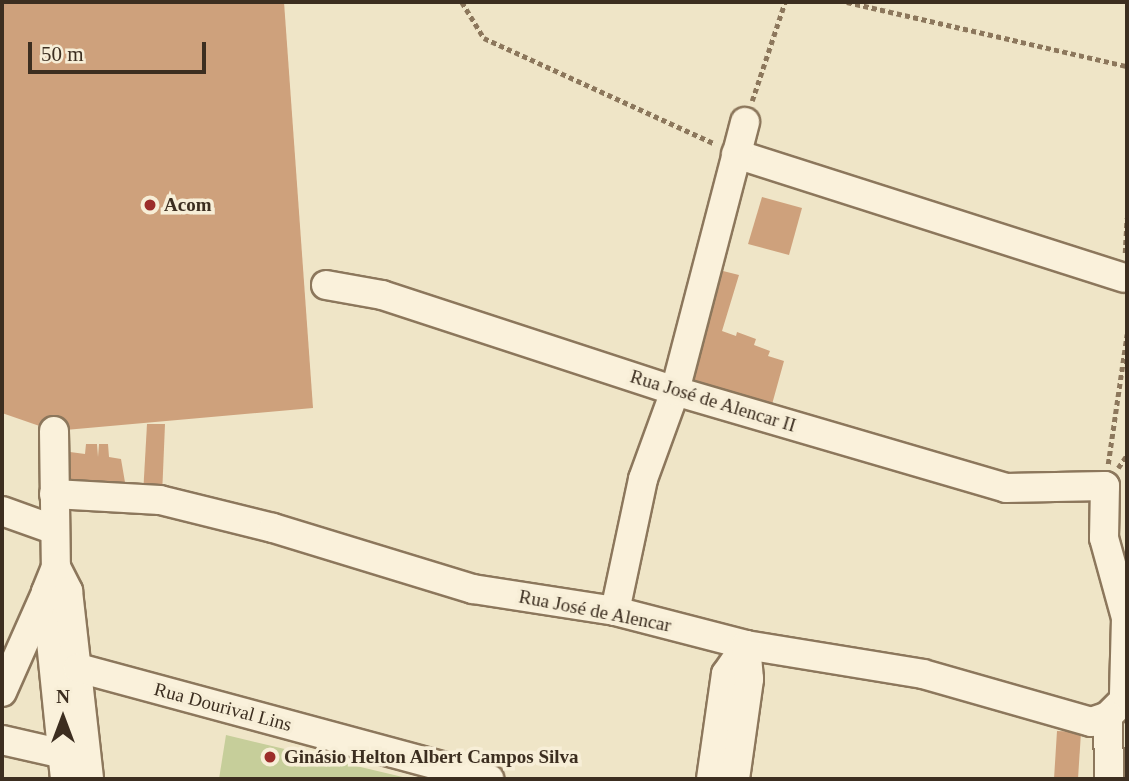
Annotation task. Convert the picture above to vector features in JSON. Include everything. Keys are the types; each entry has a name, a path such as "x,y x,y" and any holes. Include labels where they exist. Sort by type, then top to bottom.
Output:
{"street":[{"path":"615,611 643,479 675,391 745,122"},
{"path":"736,154 1124,278"},
{"name":"Rua José de Alencar II","path":"326,285 383,295 675,391 1006,488 1105,486"},
{"path":"54,430 55,530 51,579 76,768"},
{"path":"1105,486 1104,538 1126,618 1112,708 1109,779"},
{"name":"Rua José de Alencar","path":"54,494 160,500 273,528 473,589 615,611 746,645 1112,708"},
{"path":"2,511 55,530"},
{"path":"51,579 68,591 78,668 76,768"},
{"path":"2,692 51,579"},
{"path":"711,779 726,674 746,645"},
{"path":"735,779 749,679 746,645"},
{"name":"Rua Dourival Lins","path":"78,668 480,778"},
{"path":"1091,779 1112,708"},
{"path":"2,740 76,768"}],"path":[{"path":"462,2 484,38 736,154"},
{"path":"745,122 785,2"},
{"path":"847,2 1127,66"},
{"path":"1105,486 1127,334"}],"green space":[{"name":"Ginásio Helton Albert Campos Silva","path":"226,735 411,779 219,779"}],"building":[{"name":"Acom","path":"2,2 284,2 313,408 54,431 2,413"},
{"path":"762,197 802,208 789,255 748,244"},
{"path":"715,269 739,275 722,331 736,336 737,332 756,339 754,345 770,351 768,356 784,361 771,408 685,381"},
{"path":"147,424 165,424 162,496 143,495"},
{"path":"86,444 97,444 98,457 99,444 108,444 109,457 121,459 127,494 65,492 70,452 85,454"},
{"path":"1057,731 1081,732 1078,779 1054,779"}],"place":[{"name":"Acom","path":"150,205"},
{"name":"Ginásio Helton Albert Campos Silva","path":"270,757"}]}
